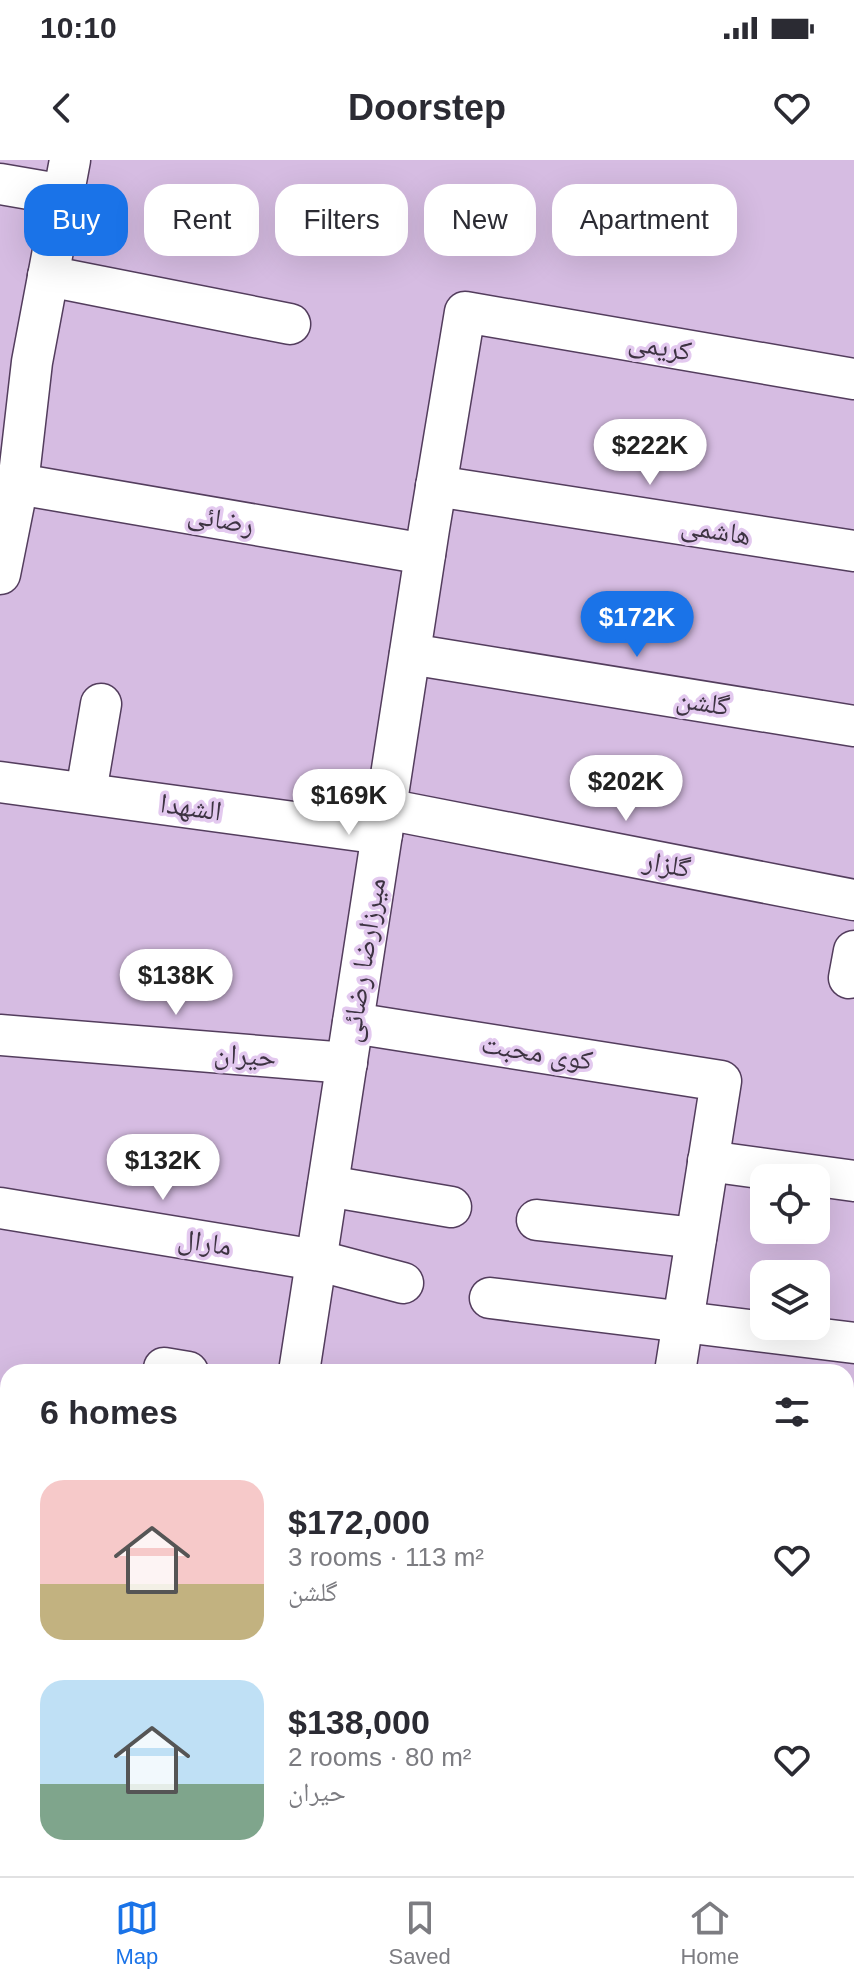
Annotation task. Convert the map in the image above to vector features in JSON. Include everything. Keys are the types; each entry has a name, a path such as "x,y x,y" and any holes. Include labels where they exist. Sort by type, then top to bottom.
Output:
{"street":[{"path":"0,184 67,178 48,276 16,358 18,484 2,551"},
{"path":"48,276 290,324"},
{"name":"کریمی","path":"465,312 854,379"},
{"name":"میرزارضا رضائی","path":"300,1364 465,312"},
{"name":"رضائی","path":"18,484 425,554"},
{"name":"هاشمی","path":"436,486 854,551"},
{"name":"گلشن","path":"410,654 854,726"},
{"path":"86,792 101,704"},
{"name":"الشهدا","path":"0,782 384,821"},
{"name":"گلزار","path":"384,821 854,900"},
{"name":"کوی محبت","path":"353,1023 721,1081 708,1161"},
{"name":"حیران","path":"0,1035 347,1063"},
{"path":"676,1364 708,1161 854,1181"},
{"path":"328,1186 451,1207"},
{"name":"مارال","path":"0,1208 316,1260 403,1283"},
{"path":"537,1220 696,1238"},
{"path":"490,1298 854,1343"}]}
